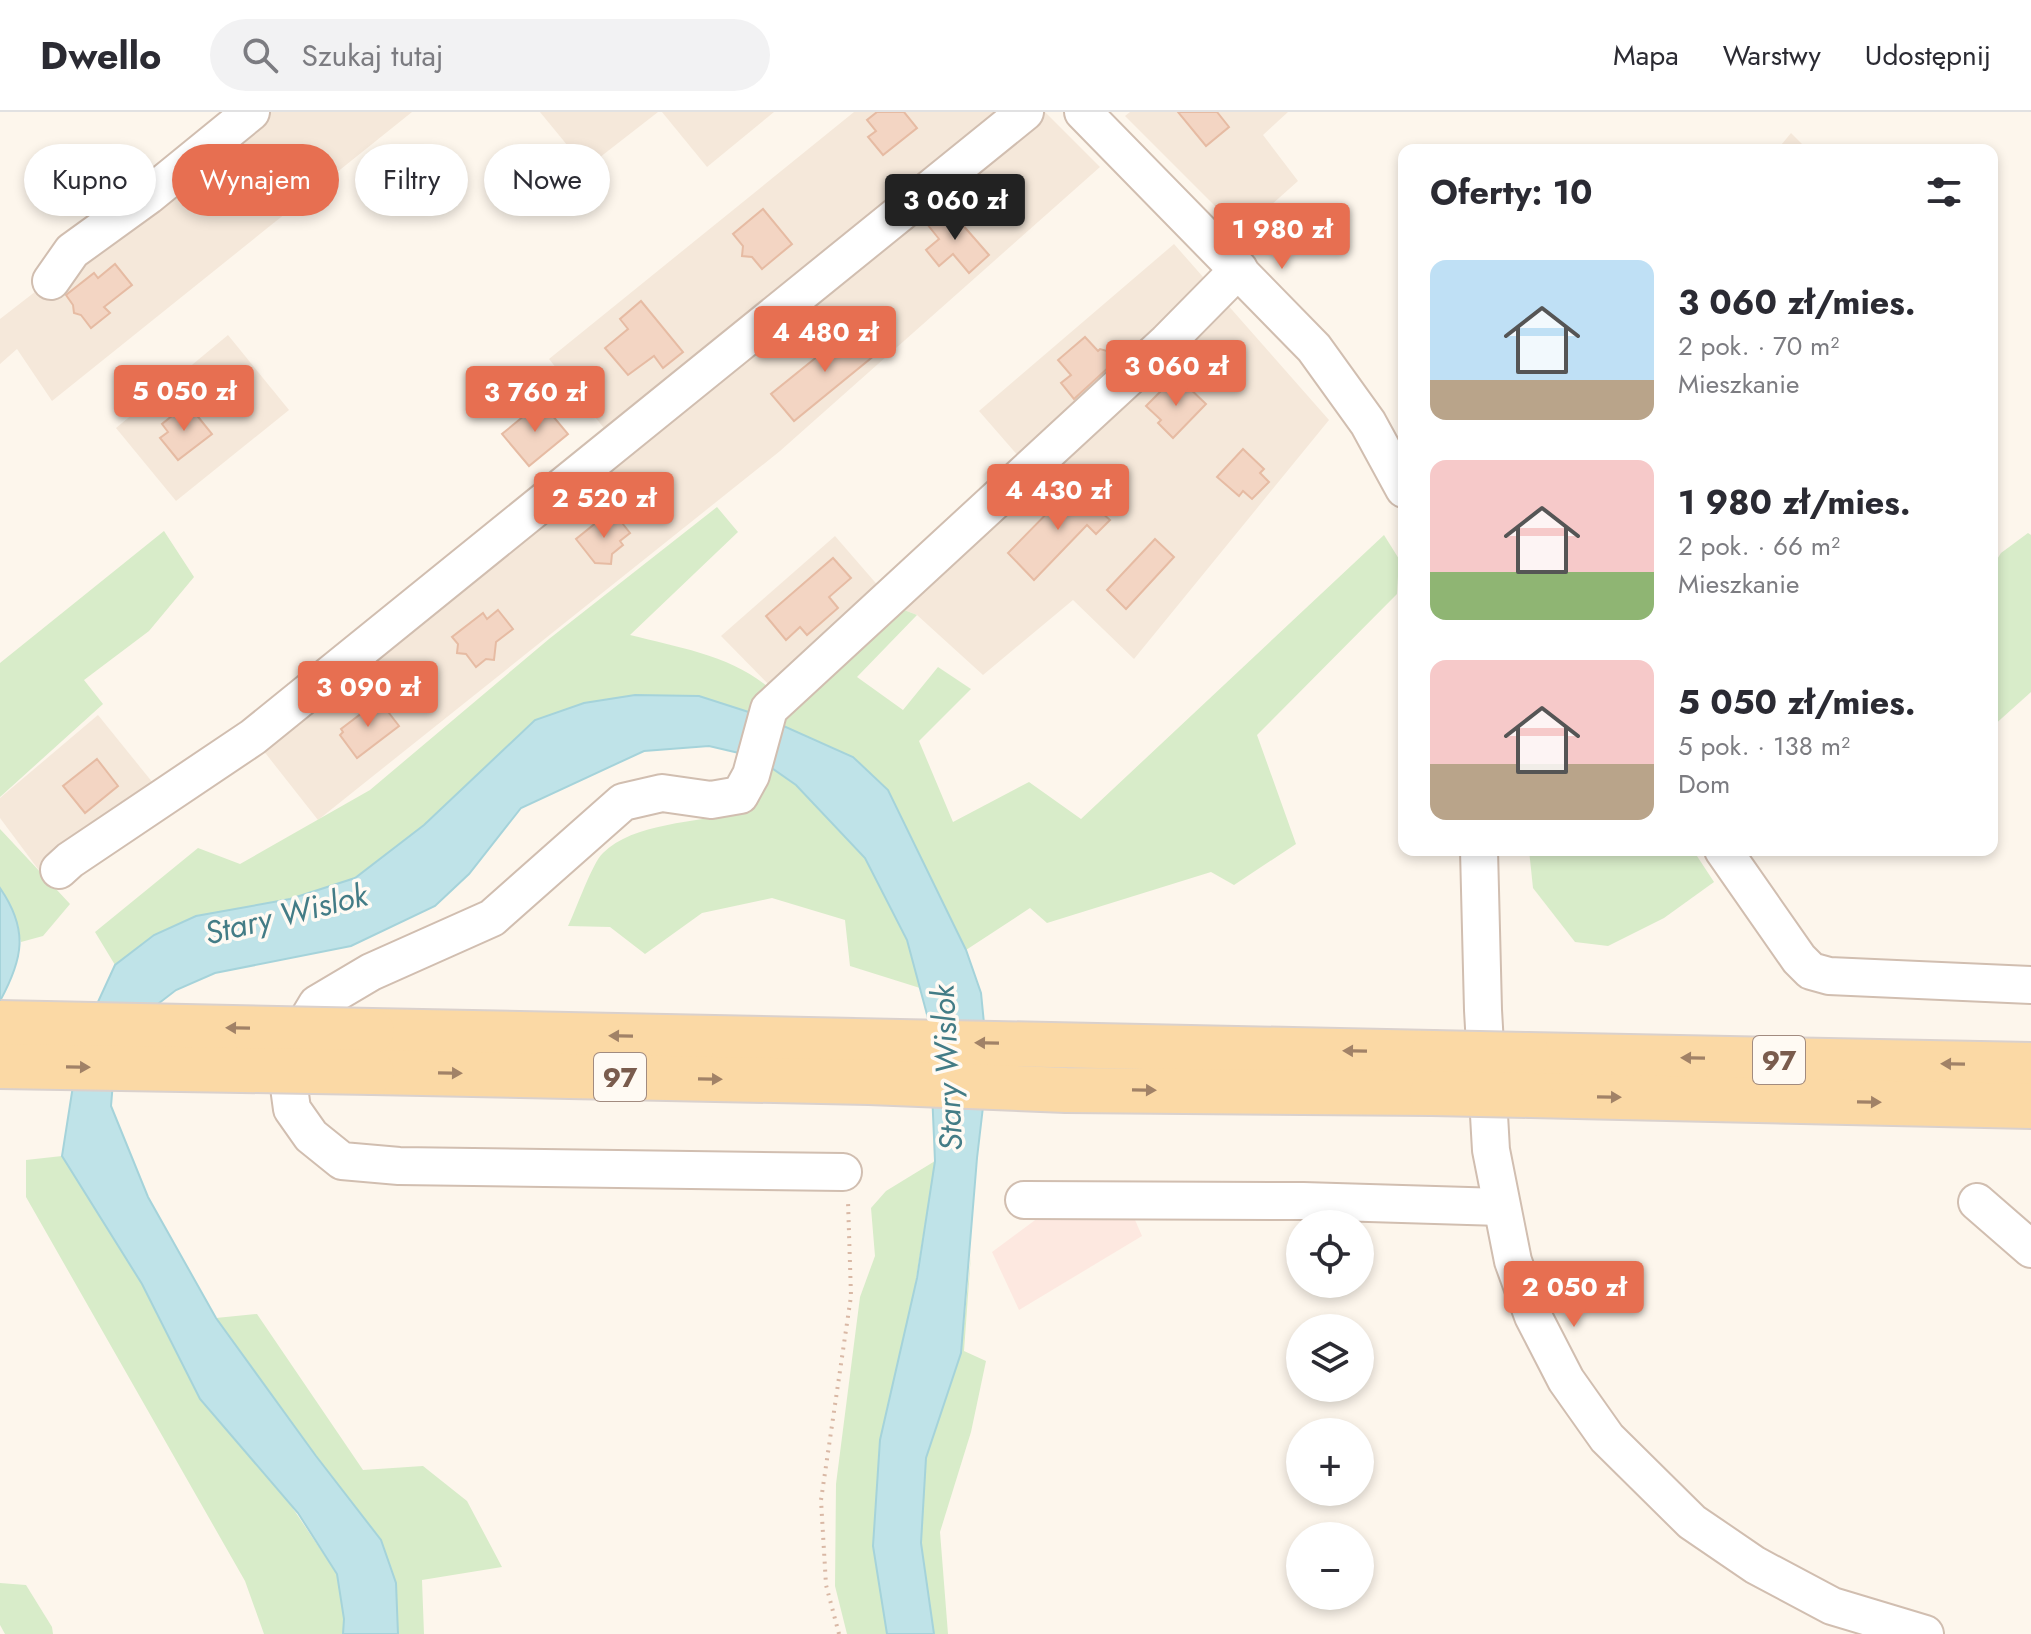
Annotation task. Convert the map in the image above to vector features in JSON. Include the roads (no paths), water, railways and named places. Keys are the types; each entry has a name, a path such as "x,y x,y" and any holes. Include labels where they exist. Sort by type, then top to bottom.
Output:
{"main road":[{"name":"97","path":"0,1023 372,1051 868,1062 1065,1045 1433,1073 1529,1075 2031,1065"},
{"name":"97","path":"0,1066 372,1051"},
{"name":"97","path":"868,1062 1066,1090 1433,1073"},
{"name":"97","path":"1529,1075 2031,1106"}],"street":[{"path":"51,281 72,251 148,196 251,112"},
{"path":"59,870 253,737 1025,112"},
{"path":"1097,116 1314,348 1368,423 1398,478"},
{"path":"843,1172 415,1166 342,1161 311,1136 292,1109 289,1087 293,1044 317,1004 371,972 492,918 623,802 662,793 711,800 740,795 751,775 769,709 1167,342 1239,269"},
{"path":"1479,856 1491,1150 1513,1261 1528,1302 1566,1380 1607,1438 1692,1522 1755,1565 1832,1606 1925,1634"},
{"path":"1727,856 1799,959 1811,971 1829,976 2031,985"},
{"path":"1024,1200 1303,1201 1501,1207"},
{"path":"1977,1202 2031,1249"}],"water":[{"name":"Stary Wislok","path":"635,695 699,696 761,716 853,757 888,790 966,950 981,993 988,1064 961,1353 926,1458 921,1543 934,1634 887,1634 873,1546 880,1440 917,1278 935,1161 929,1022 907,940 865,858 796,785 756,757 709,746 644,751 521,808 469,874 435,906 351,946 215,973 176,990 154,1007 115,1058 111,1106 148,1197 216,1318 381,1540 396,1583 398,1634 343,1634 344,1619 337,1574 298,1513 200,1399 142,1284 62,1156 80,1041 115,965 154,935 196,916 290,899 355,878 424,825 535,720 584,703"},
{"path":"0,888 15,917 20,944 14,972 0,1001"}]}
